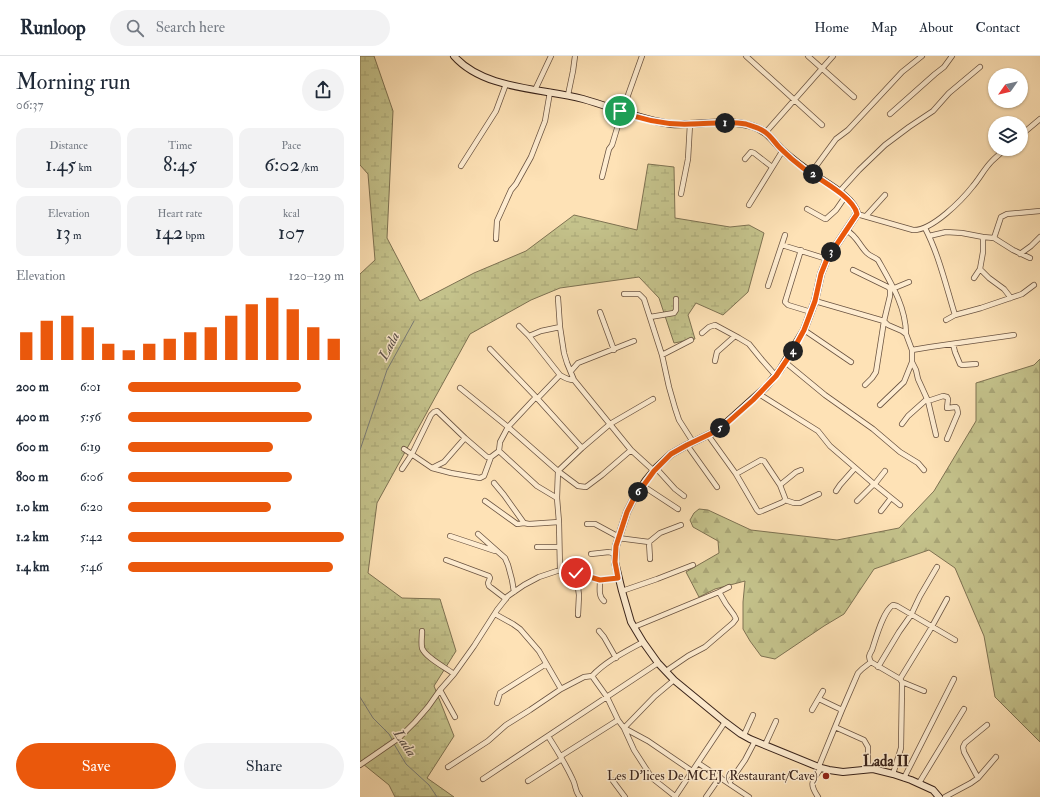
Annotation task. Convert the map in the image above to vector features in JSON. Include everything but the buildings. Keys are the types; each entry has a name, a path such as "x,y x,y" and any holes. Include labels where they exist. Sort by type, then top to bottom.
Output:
{"street":[{"path":"454,56 467,68 493,80 528,90 568,95 651,120 670,124 735,123 746,124 754,127 766,132 782,150 802,168 839,192 856,209 857,214 827,259 821,274 815,301 804,330 776,376 759,394 726,424 671,454 655,470 633,500 627,512 616,546 615,562 618,578 634,627 643,642 658,663 674,680 725,722 755,741 820,767 843,772 873,769 893,774 919,783 933,790 939,797"},
{"path":"535,90 551,56"},
{"path":"568,95 576,56"},
{"path":"602,177 609,150 642,56"},
{"path":"746,56 822,125"},
{"path":"808,56 854,97"},
{"path":"766,132 833,56"},
{"path":"811,173 836,139 848,130 902,72 922,56"},
{"path":"890,114 944,67 952,56"},
{"path":"839,192 885,145 933,111 949,93 980,67"},
{"path":"460,166 496,111 506,84"},
{"path":"496,239 497,221 511,190 531,157 545,121 550,92"},
{"path":"1028,129 1040,119"},
{"path":"681,194 688,159 690,124"},
{"path":"749,205 782,150"},
{"path":"745,160 751,152 772,167"},
{"path":"857,214 913,230 925,228 947,213 957,203 974,185 991,161 997,156"},
{"path":"866,216 885,195"},
{"path":"806,209 824,219 836,210 845,197"},
{"path":"994,238 1004,215 1040,211"},
{"path":"925,228 955,315"},
{"path":"846,230 852,233 868,254 878,260 901,305 906,334 912,350 912,362 904,382 880,405"},
{"path":"929,236 946,232 994,238 1020,254 1030,258"},
{"path":"768,286 785,235"},
{"path":"974,278 980,269 984,252 983,237"},
{"path":"1020,254 1040,237"},
{"path":"782,244 827,259"},
{"path":"800,250 785,302 788,305 811,312"},
{"path":"980,269 988,278 1004,289 1011,298"},
{"path":"853,270 892,288 909,282"},
{"path":"946,320 955,315 1022,294 1034,285"},
{"path":"865,385 876,372 884,321 892,288"},
{"path":"624,294 639,294 644,299 662,355 669,387 679,420 690,444 717,487"},
{"path":"558,298 560,327 566,363 574,380 631,450 684,496"},
{"path":"650,317 674,313 676,310 676,299"},
{"path":"815,301 884,321 888,325 906,334"},
{"path":"600,312 614,350"},
{"path":"702,333 709,327 715,325 750,344 776,376"},
{"path":"518,326 529,336 560,375 570,380 574,380"},
{"path":"529,336 541,331 560,327"},
{"path":"804,330 851,362"},
{"path":"912,350 1014,335"},
{"path":"715,361 717,352 735,336"},
{"path":"662,355 691,340"},
{"path":"571,371 578,364 634,341"},
{"path":"953,344 960,364 976,364"},
{"path":"490,349 582,448"},
{"path":"785,362 825,395 873,429 900,452 918,463 924,470"},
{"path":"912,362 927,400 936,435"},
{"path":"404,449 432,468 480,478 484,476 491,457 499,451 500,442 508,427 560,375"},
{"path":"460,388 508,427 558,471 578,486 586,487 631,450"},
{"path":"759,394 818,431 830,446 874,485 900,505"},
{"path":"902,424 908,416 927,400 945,396 948,399 947,408 956,407 958,413 947,438"},
{"path":"560,570 557,498 558,471 610,424 653,399"},
{"path":"402,469 412,454 431,415 437,411 464,438 487,457 491,457"},
{"path":"708,435 736,474 759,512 785,500"},
{"path":"432,468 444,462 464,438"},
{"path":"499,451 537,486 557,498"},
{"path":"736,474 762,460 766,463 780,485 786,498 785,500"},
{"path":"836,492 840,485 855,468"},
{"path":"780,485 801,470"},
{"path":"857,501 874,485 885,471"},
{"path":"494,482 524,523"},
{"path":"643,486 678,508"},
{"path":"785,500 794,504 800,503 819,494"},
{"path":"881,511 891,498"},
{"path":"485,501 517,524 559,522"},
{"path":"587,524 595,524 619,538 649,542 660,533 681,525"},
{"path":"478,534 505,558 514,592"},
{"path":"450,536 498,553"},
{"path":"649,542 650,559"},
{"path":"537,547 559,547"},
{"path":"591,554 609,552 615,554"},
{"path":"446,560 489,576 490,578 488,583 491,589 506,598"},
{"path":"622,590 657,579 693,565"},
{"path":"878,667 911,615 938,567"},
{"path":"360,765 399,738 415,722 454,674 506,598 514,592 539,577 560,570 600,580 618,578"},
{"path":"576,573 579,595 578,615"},
{"path":"600,580 600,596 604,601"},
{"path":"634,627 729,587"},
{"path":"666,671 688,656 705,647 736,619 719,592"},
{"path":"893,774 901,748 901,681 947,599"},
{"path":"924,691 901,681 870,662 869,655 890,606 893,604 897,606 955,640"},
{"path":"495,614 520,629 539,651 561,688"},
{"path":"598,631 604,637 616,658"},
{"path":"422,632 422,648 424,652 454,674"},
{"path":"448,767 488,741 506,725 561,688 584,677 592,676 596,671 643,642"},
{"path":"818,797 813,789 812,782 820,767 858,673 870,662"},
{"path":"483,779 658,663"},
{"path":"497,703 500,693 546,664"},
{"path":"592,676 607,697 634,750 652,778 676,797 725,722"},
{"path":"908,779 954,679"},
{"path":"624,728 655,696 674,680"},
{"path":"440,690 455,717"},
{"path":"812,710 823,691"},
{"path":"819,699 842,710"},
{"path":"919,783 964,709"},
{"path":"744,735 753,715"},
{"path":"528,781 561,757 618,720"},
{"path":"765,745 776,721"},
{"path":"978,778 964,752 963,747 965,743 987,725"},
{"path":"836,726 864,740 868,746 868,769"},
{"path":"624,728 648,741 692,771"},
{"path":"548,736 561,757 580,797"},
{"path":"729,783 745,760 755,741"},
{"path":"945,797 970,784 978,778 996,757"},
{"path":"698,763 749,797"},
{"path":"706,797 720,777"},
{"path":"614,781 625,797"}],"green space":[{"path":"360,56 374,56 393,111 387,238 420,301 474,273 526,251 574,215 637,230 648,164 674,167 675,218 730,227 749,225 764,233 748,292 723,315 696,303 688,315 695,339 674,343 659,298 639,277 560,288 531,300 470,334 377,503 368,573 402,598 440,599 456,651 434,686 454,736 427,778 454,797 395,797 389,785 360,763 360,274 375,260 368,174 360,165"},
{"path":"1040,359 1040,742 995,697 984,636 955,568 929,550 874,569 844,614 775,659 761,656 743,629 745,581 715,589 699,597 686,572 719,553 718,541 693,527 690,520 694,513 699,509 708,510 751,530 837,540 899,528 934,491 976,421 976,383 1034,365"}],"waterway":[{"name":"Lada","path":"360,450 387,370 414,321"},
{"name":"Lada","path":"360,697 373,718 389,734 393,741"},
{"name":"Lada","path":"394,744 406,764 429,785 437,797"}],"place":[{"name":"Les D'lices De MCEJ (Restaurant/Cave)","path":"826,776"}],"district":[{"name":"Lada II","path":"886,761"}],"route":[{"path":"576,573 600,580 618,578 615,562 616,546 627,512 646,480 671,454 726,424 753,400 776,376 804,330 815,301 821,274 827,259 857,214 856,209 852,204 839,192 802,168 782,150 766,132 746,124 735,123 670,124 634,116 620,111"}]}
